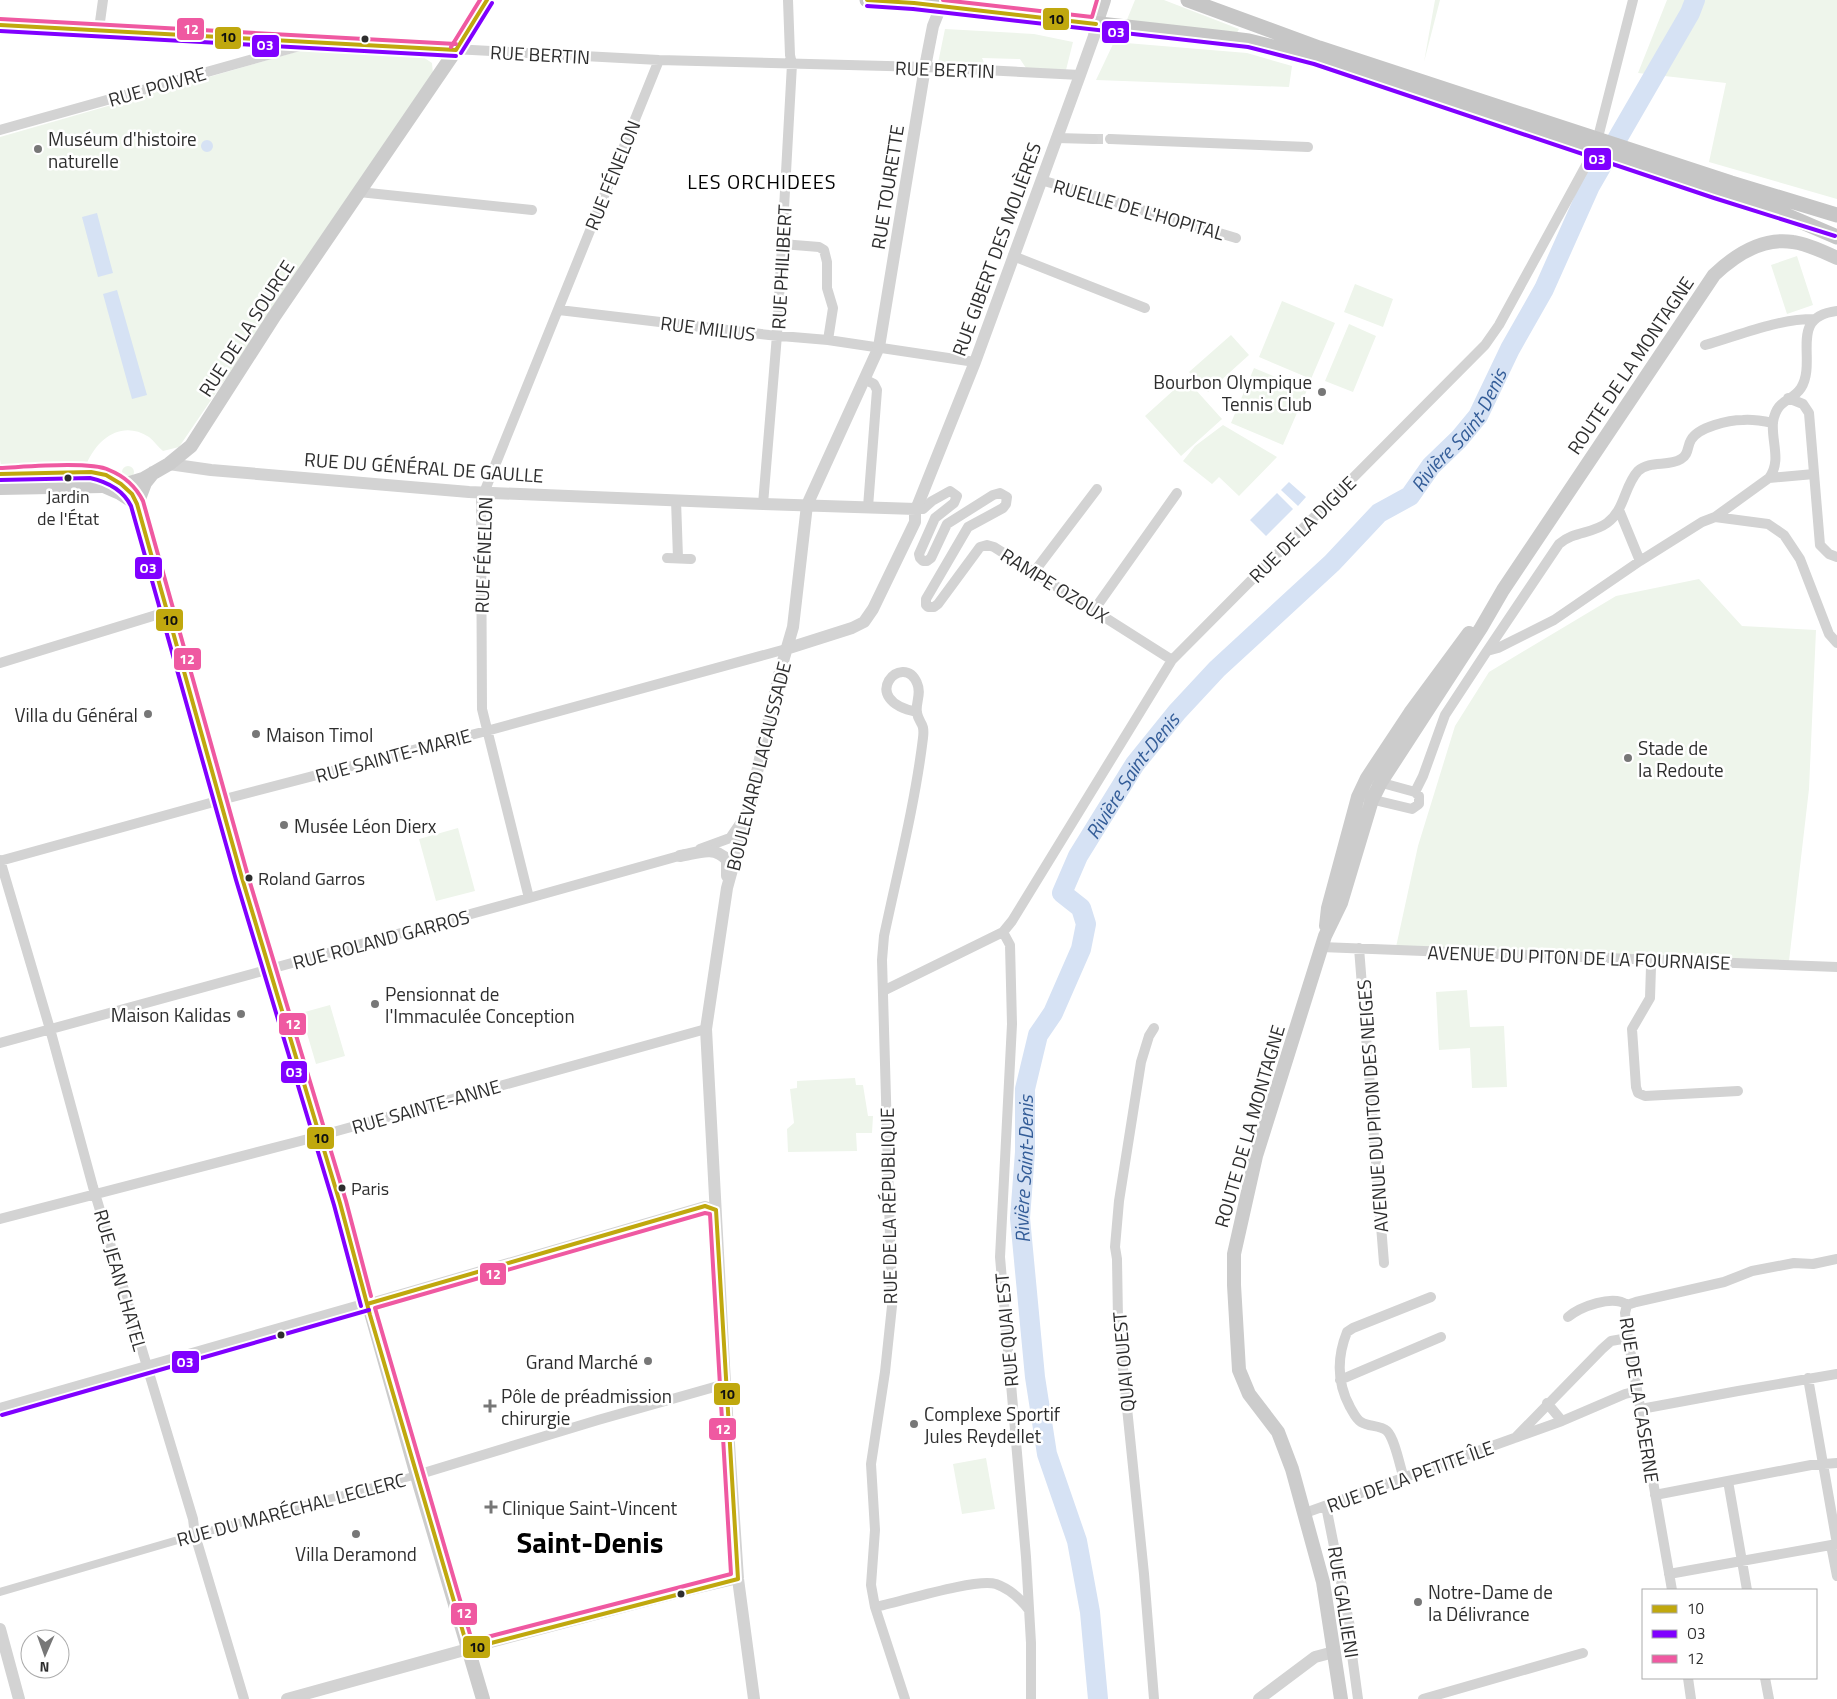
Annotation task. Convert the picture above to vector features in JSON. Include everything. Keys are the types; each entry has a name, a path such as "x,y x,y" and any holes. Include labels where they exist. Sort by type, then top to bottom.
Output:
{"main road":[{"name":"RUE DE LA SOURCE","path":"153,473 169,464 191,446 276,315 456,50 487,0"},
{"path":"867,0 941,3 1096,24 1241,40 1318,53"},
{"name":"RUE GIBERT DES MOLIÈRES","path":"1096,24 1104,0"},
{"path":"1188,0 1318,53 1777,204 1837,219"},
{"path":"1777,204 1837,215"},
{"path":"1777,204 1837,230"},
{"path":"1777,204 1837,237"},
{"name":"ROUTE DE LA MONTAGNE","path":"1341,1699 1323,1582 1292,1469 1278,1432 1249,1394 1239,1370 1234,1285 1234,1254 1256,1156 1323,942 1341,903 1372,800 1382,782 1481,628 1503,590 1714,275 1728,260 1768,242 1793,242 1837,258"},
{"path":"0,488 102,486 143,479 153,473"},
{"path":"153,473 145,483 136,504 483,1699"},
{"path":"102,486 120,493 136,504"},
{"name":"ROUTE DE LA MONTAGNE","path":"1323,942 1328,908 1358,797 1366,778 1455,651 1503,590"}],"street":[{"path":"99,30 103,0"},
{"name":"RUE PHILIBERT","path":"764,504 777,335 792,64 788,0"},
{"name":"RUE DE LA DIGUE","path":"883,991 1003,932 1012,921 1172,660 1485,345 1499,324 1595,149 1633,0"},
{"name":"RUE TOURETTE","path":"786,649 793,627 807,505 879,347 926,67 934,26 941,3"},
{"name":"RUE GIBERT DES MOLIÈRES","path":"916,509 975,362 1080,76 1094,36 1096,24"},
{"name":"RUE BERTIN","path":"0,25 659,60 926,67 1080,76"},
{"name":"RUE POIVRE","path":"0,130 315,42"},
{"name":"RUE FÉNELON","path":"529,898 482,709 480,514 483,492 559,310 659,60"},
{"path":"1057,138 1093,139"},
{"path":"1110,139 1308,147"},
{"name":"RUELLE DE L'HOPITAL","path":"1042,180 1236,238"},
{"path":"360,192 532,210"},
{"path":"782,244 824,250 827,262 827,288 832,308 828,340"},
{"path":"1013,256 1145,308"},
{"name":"RUE MILIUS","path":"559,310 828,340 975,362"},
{"path":"1705,345 1782,322 1814,319 1837,311"},
{"path":"1487,651 1498,648 1554,620 1640,561 1702,522 1715,517 1770,478 1776,461 1773,423 1777,408 1801,387 1805,376 1806,338 1808,329 1814,319"},
{"path":"864,379 874,384 877,390 868,507"},
{"path":"1788,398 1803,404 1809,413 1820,545 1829,554 1837,556"},
{"path":"1415,792 1423,776 1445,716 1559,544 1567,538 1598,528 1607,523 1619,510 1633,478 1639,471 1653,464 1680,460 1685,456 1690,440 1698,432 1706,428 1742,420 1773,423"},
{"name":"RUE DU GÉNÉRAL DE GAULLE","path":"169,464 211,470 483,492 916,509"},
{"path":"1770,478 1814,474"},
{"path":"1034,572 1097,489"},
{"name":"RAMPE OZOUX","path":"916,509 923,510 937,497 950,491 957,496 954,503 935,518 919,554 923,561 927,561 931,558 947,524 994,495 1000,493 1007,497 1003,508 968,527 926,599 928,607 934,608 938,604 980,547 987,545 994,547 1172,660"},
{"path":"1094,610 1177,493"},
{"path":"676,500 673,558 691,558"},
{"name":"BOULEVARD LACAUSSADE","path":"754,1699 738,1578 725,1384 706,1029 728,888 748,812 786,649 852,628 864,622 873,609 916,522 916,509"},
{"path":"1619,510 1640,561"},
{"path":"1715,517 1768,524 1784,535 1800,559 1829,634 1837,643"},
{"path":"0,663 166,612"},
{"path":"793,627 800,645"},
{"name":"RUE SAINTE-MARIE","path":"0,860 786,649"},
{"name":"RUE DE LA RÉPUBLIQUE","path":"905,1699 875,1607 871,1585 874,1530 871,1472 892,1306 882,960 884,936 919,770 924,732 917,712"},
{"path":"1358,797 1412,809 1416,807 1420,799 1415,792 1366,778"},
{"name":"RUE ROLAND GARROS","path":"0,1042 270,970 680,856 730,838 748,812"},
{"path":"680,856 711,851 718,852 727,860 728,888"},
{"name":"RUE JEAN CHATEL","path":"0,860 244,1699"},
{"name":"RUE QUAI EST","path":"1003,932 1010,945 1012,1024 1000,1257 1026,1557 1031,1699"},
{"name":"AVENUE DU PITON DE LA FOURNAISE","path":"1323,942 1359,948 1837,967"},
{"name":"AVENUE DU PITON DES NEIGES","path":"1359,948 1384,1263"},
{"path":"1654,960 1651,967 1650,998 1632,1029 1638,1093 1645,1096 1738,1091"},
{"name":"QUAI OUEST","path":"1154,1028 1149,1036 1141,1062 1120,1192 1115,1247 1117,1259 1118,1320 1144,1574 1154,1699"},
{"name":"RUE SAINTE-ANNE","path":"0,1219 319,1136 706,1029"},
{"path":"0,1409 705,1206 716,1210"},
{"name":"RUE DE LA CASERNE","path":"1672,1589 1628,1338 1626,1305 1724,1282 1752,1271 1794,1262 1813,1264 1837,1259"},
{"path":"1404,1479 1392,1438 1380,1427 1361,1422 1354,1414 1345,1397 1340,1380 1340,1353 1347,1332 1431,1297"},
{"path":"1568,1317 1585,1306 1616,1301 1622,1301 1626,1305"},
{"path":"1340,1380 1441,1337"},
{"name":"RUE DE LA PETITE ÎLE","path":"1514,1439 1547,1403 1606,1345 1618,1339 1628,1338"},
{"path":"1641,1410 1837,1374"},
{"path":"1808,1378 1824,1464 1835,1545 1837,1576"},
{"name":"RUE DU MARÉCHAL LECLERC","path":"0,1592 195,1535 417,1475 725,1384"},
{"name":"RUE DE LA PETITE ÎLE","path":"1305,1513 1514,1439 1625,1394 1637,1391"},
{"path":"1547,1403 1562,1421"},
{"path":"1655,1495 1837,1463"},
{"path":"1728,1482 1747,1589"},
{"name":"RUE GALLIENI","path":"1326,1506 1352,1637 1352,1655 1358,1699"},
{"path":"1669,1574 1835,1545"},
{"path":"287,1699 738,1578"},
{"path":"875,1607 973,1584 994,1584 1008,1588 1022,1600 1029,1610"},
{"path":"0,1629 18,1699"},
{"path":"1259,1699 1315,1657 1334,1652"},
{"path":"1423,1699 1584,1653"},
{"path":"1688,1679 1692,1699"},
{"path":"1765,1679 1769,1699"}],"shaded area":[{"path":"1135,0 1164,0 1239,29 1237,33 1126,22"},
{"path":"1435,0 1440,0 1424,62"},
{"path":"1667,0 1837,0 1837,199 1709,162 1726,83 1638,73"},
{"path":"945,29 1034,34 1073,42 1066,70 1026,68 1020,59 982,58 986,67 938,63"},
{"path":"1114,42 1247,53 1292,66 1289,87 1096,80"},
{"name":"Jardin de l'État","path":"303,50 423,57 432,63 433,74 179,447 163,451 149,437 129,430 120,431 104,439 87,463 1,465 0,137"},
{"path":"1797,256 1813,305 1787,314 1771,265"},
{"path":"1355,284 1393,299 1383,327 1344,312"},
{"path":"1282,301 1335,323 1311,379 1259,357"},
{"path":"1349,324 1376,336 1353,392 1325,381"},
{"path":"1231,335 1249,355 1208,392 1189,372"},
{"path":"1254,368 1307,390 1283,445 1231,423"},
{"path":"1186,379 1222,419 1181,456 1145,416"},
{"path":"1223,425 1277,457 1239,496 1219,477 1212,484 1183,461 1195,446"},
{"path":"126,466 130,466 134,472 130,478 126,478 122,474 122,470"},
{"name":"Stade de la Redoute","path":"1699,579 1742,626 1816,630 1809,789 1789,961 1396,947 1418,846 1455,726 1489,672 1616,596"},
{"path":"458,828 475,891 436,901 419,839"},
{"path":"1467,990 1470,1027 1504,1026 1507,1087 1472,1088 1470,1048 1439,1050 1436,992"},
{"path":"330,1005 345,1056 316,1064 301,1013"},
{"path":"855,1078 856,1085 863,1085 868,1116 873,1116 872,1133 856,1133 857,1151 788,1152 787,1129 794,1123 790,1089 797,1088 797,1081"},
{"path":"986,1458 995,1509 962,1514 953,1464"}],"water":[{"path":"205,140 209,140 213,146 209,152 205,152 201,148 201,144"},
{"path":"97,213 113,273 98,277 82,217"},
{"path":"117,290 147,395 132,399 103,294"},
{"path":"1289,482 1306,497 1298,506 1281,490"},
{"path":"1277,493 1293,509 1266,536 1250,520"}],"waterway":[{"name":"Rivière Saint-Denis","path":"1098,1699 1090,1612 1077,1541 1047,1454 1035,1377 1020,1218 1025,1152 1025,1089 1038,1035 1053,1013 1081,949 1086,924 1081,908 1062,893 1078,856 1135,764 1177,712 1217,669 1332,563 1379,513 1410,496 1431,466 1459,439 1478,416 1510,349 1544,289 1590,186 1690,13 1695,0"}],"tunnel":[{"path":"1093,139 1110,139"}],"transit line":[{"name":"12","path":"451,47 480,0"},
{"name":"10","path":"456,50 487,0"},
{"name":"10","path":"867,0 914,3 1096,24"},
{"name":"12","path":"943,0 1092,17 1097,0"},
{"name":"O3","path":"461,53 492,3"},
{"name":"O3","path":"867,6 913,9 1248,47 1314,64 1714,198 1835,236"},
{"name":"12","path":"0,19 456,44"},
{"name":"10","path":"0,25 456,50"},
{"name":"O3","path":"0,31 456,56"},
{"name":"12","path":"0,468 56,465 100,467 114,472 125,479 137,491 143,501 248,876 346,1201 371,1296"},
{"name":"10","path":"0,474 91,472 106,475 121,484 132,494 137,504 242,878 340,1203 370,1315 468,1649 738,1579"},
{"name":"O3","path":"0,480 90,478 103,482 119,491 131,506 236,880 334,1205 361,1306"},
{"name":"10","path":"367,1304 705,1206 716,1210"},
{"name":"10","path":"716,1210 738,1579"},
{"name":"12","path":"705,1213 710,1214 731,1574 472,1641 375,1308 705,1213"},
{"name":"O3","path":"2,1415 369,1310"}],"place":[{"name":"Muséum d'histoire naturelle","path":"38,149"},
{"name":"Bourbon Olympique Tennis Club","path":"1322,392"},
{"name":"Jardin de l'État","path":"68,478"},
{"name":"Villa du Général","path":"148,714"},
{"name":"Maison Timol","path":"256,734"},
{"name":"Stade de la Redoute","path":"1628,758"},
{"name":"Musée Léon Dierx","path":"284,825"},
{"name":"Roland Garros","path":"249,878"},
{"name":"Pensionnat de l'Immaculée Conception","path":"375,1004"},
{"name":"Maison Kalidas","path":"241,1014"},
{"name":"Paris","path":"342,1188"},
{"name":"Grand Marché","path":"648,1361"},
{"name":"Pôle de préadmission chirurgie","path":"490,1406"},
{"name":"Complexe Sportif Jules Reydellet","path":"914,1424"},
{"name":"Clinique Saint-Vincent","path":"491,1507"},
{"name":"Villa Deramond","path":"356,1534"},
{"name":"Notre-Dame de la Délivrance","path":"1418,1602"}],"district":[{"name":"LES ORCHIDEES","path":"762,181"},
{"name":"Saint-Denis","path":"590,1542"}]}
